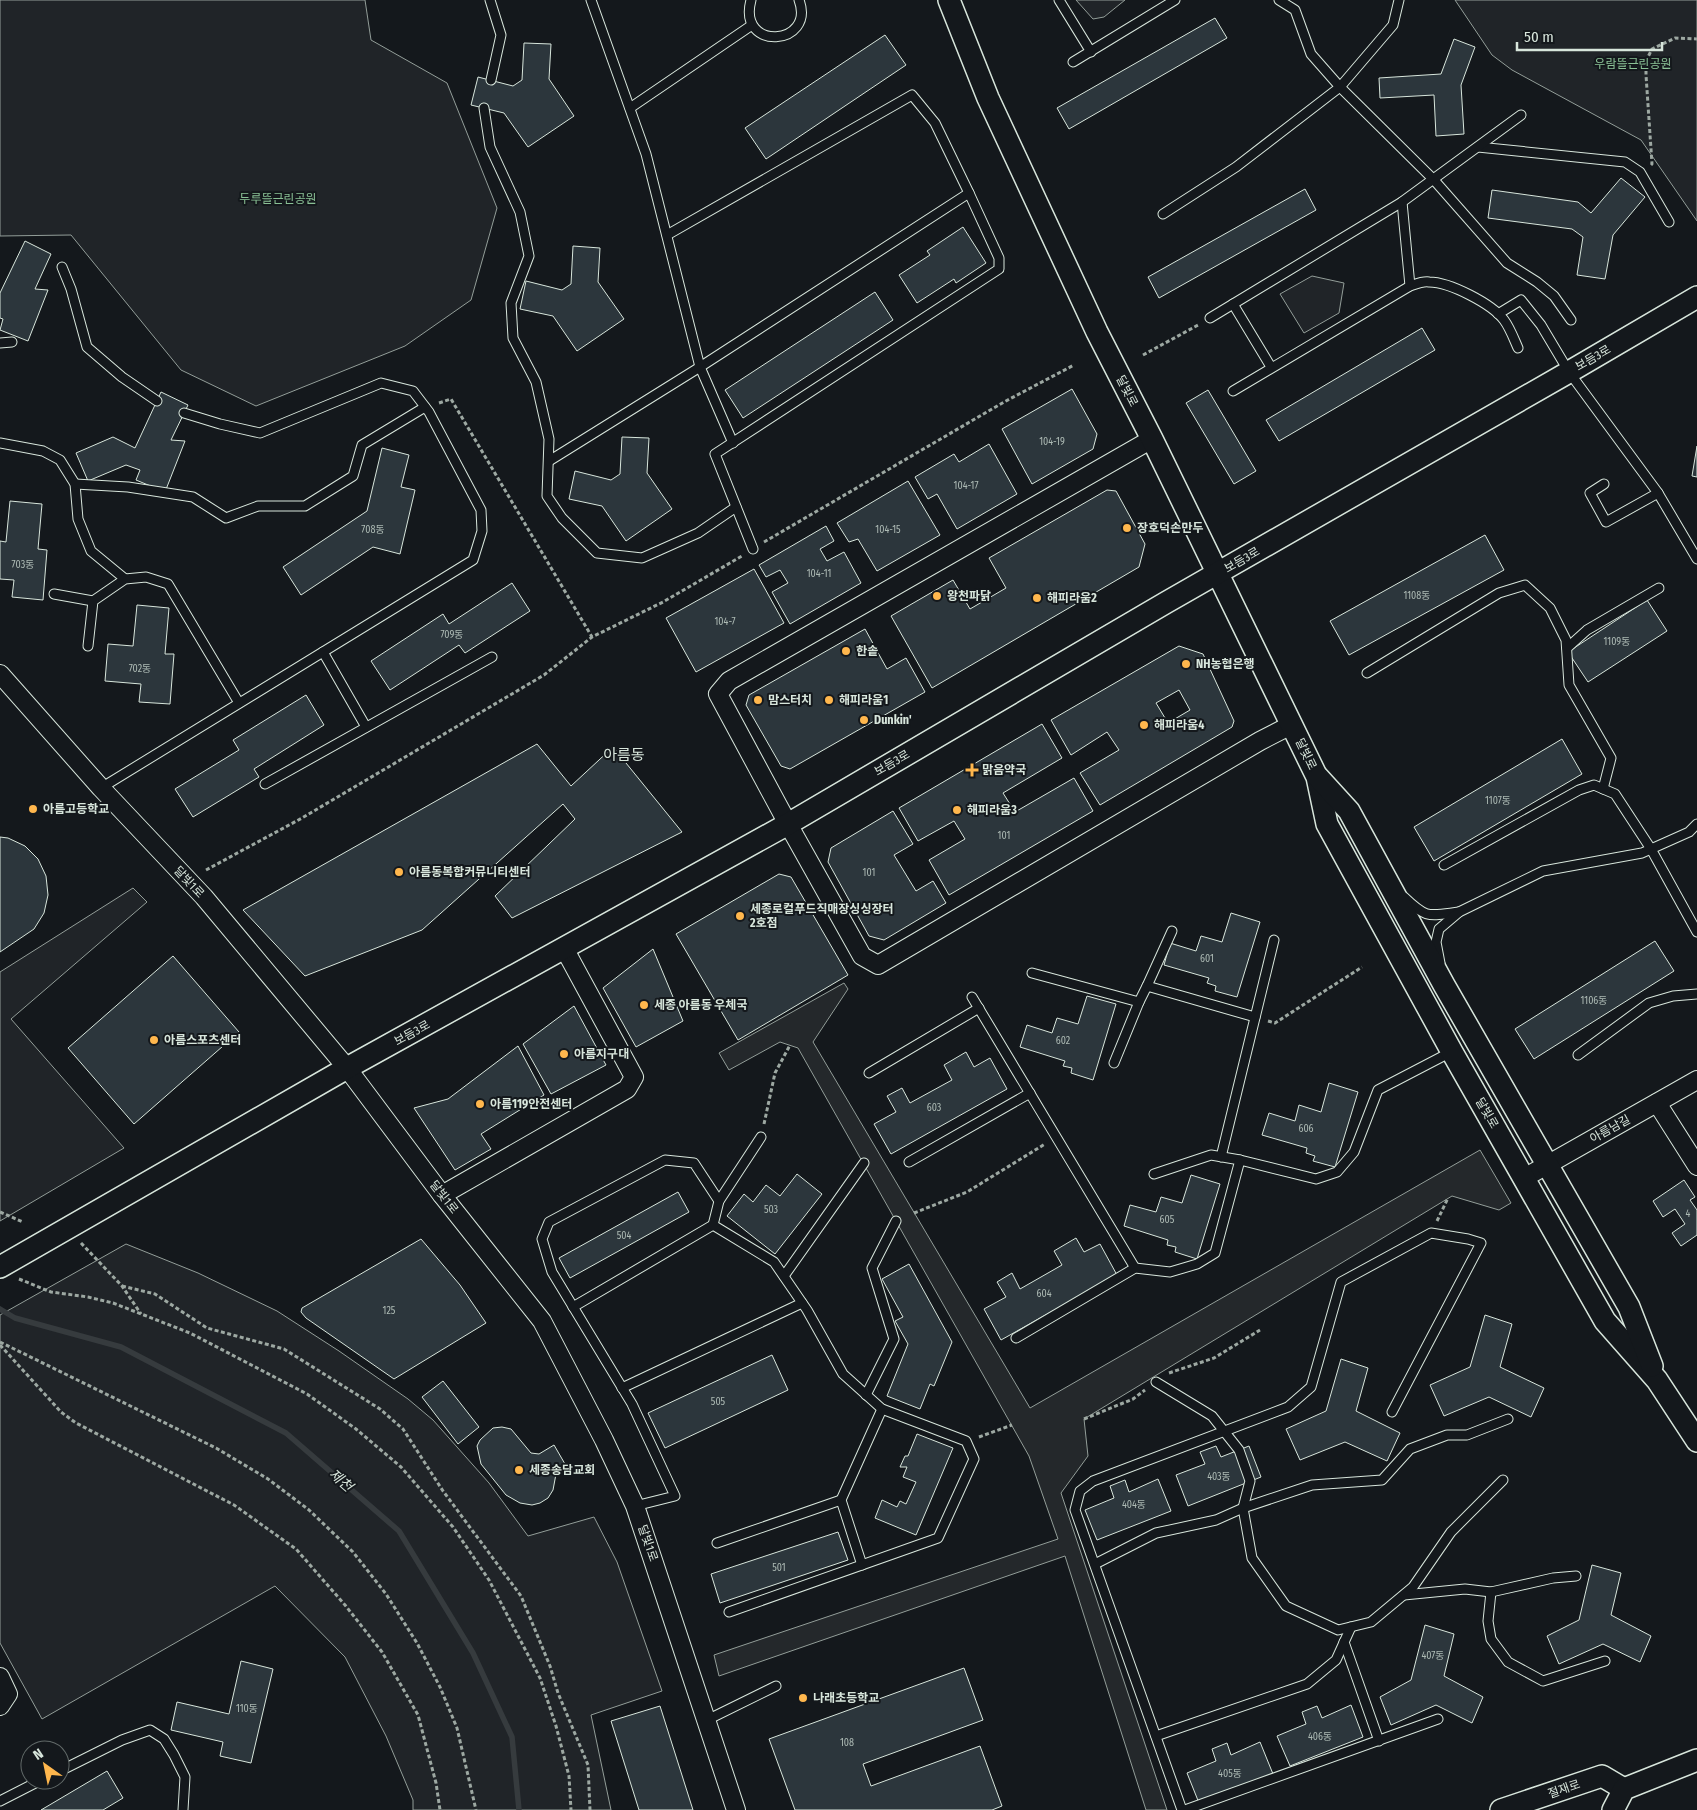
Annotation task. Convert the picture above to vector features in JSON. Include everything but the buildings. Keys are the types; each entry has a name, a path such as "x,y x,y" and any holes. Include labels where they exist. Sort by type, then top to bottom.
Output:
{"street":[{"name":"달빛로","path":"949,0 988,98 1097,332 1152,439 1317,777 1327,824 1452,1052 1605,1321 1658,1380 1697,1441"},
{"name":"보듬3로","path":"8,1272 39,1245 67,1228 347,1068 788,824 1158,607 1570,372 1697,297"},
{"path":"1152,439 729,681 718,694 862,956 878,966 1291,724"},
{"name":"달빛1로","path":"0,674 101,788 204,897 347,1068 442,1194 542,1321 604,1440 635,1506 736,1810"},
{"name":"달빛로","path":"1317,777 1349,811 1444,985 1629,1307 1658,1380"},
{"path":"442,1194 627,1089 634,1077 564,948"},
{"name":"아름남길","path":"1524,1178 1697,1080"},
{"path":"1657,1103 1697,1166"},
{"path":"0,1677 8,1694 0,1706"},
{"path":"1613,1810 1624,1789 1697,1760"},
{"name":"절재로","path":"1501,1810 1602,1776 1624,1789"}],"lane":[{"path":"490,0 501,35 491,80"},
{"path":"591,0 646,154 700,367 733,442"},
{"path":"751,0 749,17 752,24 765,36 774,38 782,37 797,27 801,19 801,0"},
{"path":"1059,0 1091,52"},
{"path":"1073,62 1175,0"},
{"path":"1279,0 1295,10 1311,54 1340,87 1434,180 1507,263 1537,282 1554,296 1571,320"},
{"path":"1163,214 1236,167 1340,87 1393,25 1399,0"},
{"path":"630,108 752,24"},
{"path":"667,235 912,96 935,123 999,258 999,269 715,454 753,549"},
{"path":"484,108 490,147 520,212 527,247 528,256 511,303 513,338 536,382 549,439 548,496 562,518 597,553 642,558 698,534 736,507"},
{"path":"1210,318 1402,202 1521,115"},
{"path":"1478,147 1625,162 1640,172 1669,222"},
{"path":"549,461 700,367 969,194"},
{"path":"1402,202 1410,286"},
{"path":"62,267 71,289 87,347 122,377 157,401"},
{"path":"1233,391 1410,286 1428,281 1439,283 1491,307 1504,320 1518,348"},
{"path":"1498,314 1522,300 1541,324 1570,372 1658,493 1697,559"},
{"path":"1233,304 1271,367"},
{"path":"0,343 12,342"},
{"path":"101,788 473,560 482,531 481,510 425,406 413,391 381,383 260,433 220,424 184,412"},
{"path":"75,484 128,487 193,497 226,518 258,506 305,506 352,476 362,445 425,406"},
{"path":"0,442 43,451 60,460 75,484 78,519 91,551 125,579"},
{"path":"1604,484 1590,492 1606,522 1658,493"},
{"path":"54,594 93,601 125,579 146,577 168,584 239,703"},
{"path":"1367,673 1499,593 1525,585 1550,608 1566,640 1569,685 1610,758 1602,789"},
{"path":"1567,648 1587,630 1659,588"},
{"path":"88,646 93,601"},
{"path":"323,652 366,727"},
{"path":"265,784 492,657"},
{"path":"1444,865 1579,790 1594,786 1615,794 1651,849 1697,932"},
{"path":"1444,985 1436,942 1439,928 1459,912 1543,871 1642,853 1689,832 1697,824"},
{"path":"1388,882 1418,911 1431,916 1459,912"},
{"path":"1114,1063 1172,930"},
{"path":"1221,1157 1274,940"},
{"path":"1032,973 1139,1002"},
{"path":"1147,986 1255,1017"},
{"path":"1578,1055 1650,1003 1673,996 1697,994"},
{"path":"972,997 1135,1268"},
{"path":"869,1073 979,1008"},
{"path":"1154,1174 1211,1155 1240,1160 1316,1179 1338,1172 1354,1152 1378,1090 1452,1052"},
{"path":"910,1162 1030,1093"},
{"path":"574,1308 713,1225 719,1201 761,1137"},
{"path":"635,1506 675,1496 632,1404 552,1272 542,1239 550,1222 665,1160 694,1163 719,1201"},
{"path":"1016,1338 1135,1268 1170,1272 1197,1264 1215,1253 1240,1160"},
{"path":"784,1276 864,1163"},
{"path":"866,1394 894,1339 872,1268 896,1221"},
{"path":"713,1225 774,1262 802,1303 843,1374 882,1409 966,1441 974,1459 938,1538 729,1612"},
{"path":"1182,1810 1076,1510 1080,1492 1093,1480 1288,1407 1311,1387 1341,1282 1431,1233 1481,1243 1392,1412"},
{"path":"622,1388 802,1303"},
{"path":"1156,1382 1212,1416 1239,1450 1250,1481 1244,1508 1252,1558 1286,1606 1338,1630 1371,1622 1413,1587 1450,1532 1503,1480"},
{"path":"862,1565 841,1500 882,1409"},
{"path":"1095,1564 1156,1533 1216,1520 1244,1508 1312,1485 1382,1480 1410,1450 1447,1435 1468,1435 1508,1419"},
{"path":"717,1543 841,1500"},
{"path":"1404,1595 1465,1589 1491,1592 1553,1578 1576,1576"},
{"path":"1491,1592 1488,1621 1491,1639 1508,1662 1543,1681 1605,1661"},
{"path":"1156,1736 1307,1684 1336,1660 1351,1626"},
{"path":"1344,1642 1379,1740"},
{"path":"707,1720 776,1686"},
{"path":"1186,1810 1438,1719"},
{"path":"70,1766 122,1740 150,1730 164,1739 185,1777 184,1810"},
{"path":"0,1801 21,1790"}],"path":[{"path":"1640,172 1652,164 1646,61 1652,49 1675,38 1697,39"},
{"path":"1143,355 1210,318"},
{"path":"206,870 302,818 544,675 592,637 662,602 1004,402 1074,365"},
{"path":"451,399 592,637"},
{"path":"1255,1017 1275,1023 1362,967"},
{"path":"761,1137 775,1073 790,1045"},
{"path":"914,1214 967,1192 1056,1138"},
{"path":"1431,1233 1448,1198"},
{"path":"0,1212 23,1222"},
{"path":"67,1228 122,1286 142,1314"},
{"path":"8,1272 51,1292 88,1297 113,1303 190,1333 307,1394 356,1430 401,1467 453,1527 489,1580 540,1678 556,1726 569,1776 571,1810"},
{"path":"122,1286 155,1294 207,1328 284,1349 380,1409 403,1429 443,1491 520,1596 550,1666 558,1693 588,1765 590,1810"},
{"path":"0,1343 61,1412 76,1423 234,1506 296,1549 345,1604 382,1652 418,1715 436,1783 440,1810"},
{"path":"0,1343 216,1448 268,1479 309,1510 353,1552 386,1594 417,1643 440,1687 457,1728 476,1810"},
{"path":"966,1441 1012,1425"}],"green space":[{"name":"두루뜰근린공원","path":"0,0 365,0 371,40 447,83 497,208 471,300 405,346 256,406 181,370 71,235 0,236"},
{"path":"1076,0 1125,0 1104,17 1093,19"},
{"name":"우람뜰근린공원","path":"1455,0 1697,0 1697,221 1641,140 1512,70 1492,55"},
{"path":"1312,276 1344,283 1339,313 1304,333 1280,294"},
{"path":"133,888 147,902 11,1019 124,1148 0,1221 0,972"},
{"path":"126,1244 198,1273 277,1311 408,1399 433,1420 489,1483 528,1536 594,1517 617,1562 662,1691 591,1715 611,1810 413,1810 413,1800 386,1736 345,1657 275,1586 42,1719 0,1643 0,1315"}],"shaded area":[{"path":"844,983 848,989 813,1042 1030,1408 1480,1150 1511,1203 1499,1210 1452,1196 1084,1419 1088,1456 1061,1493 1167,1810 1146,1810 1065,1556 719,1676 714,1655 1058,1539 1029,1456 798,1048 780,1042 729,1070 719,1053"}],"waterway":[{"name":"제천","path":"0,1309 15,1318 121,1347 286,1433 399,1531 473,1653 512,1737 519,1810"}],"place":[{"name":"장호덕손만두","path":"1127,528"},
{"name":"왕천파닭","path":"937,596"},
{"name":"해피라움2","path":"1037,598"},
{"name":"한솥","path":"846,651"},
{"name":"NH농협은행","path":"1186,664"},
{"name":"맘스터치","path":"758,700"},
{"name":"해피라움1","path":"829,700"},
{"name":"Dunkin'","path":"864,720"},
{"name":"해피라움4","path":"1144,725"},
{"name":"맑음약국","path":"972,770"},
{"name":"아름고등학교","path":"33,809"},
{"name":"해피라움3","path":"957,810"},
{"name":"아름동복합커뮤니티센터","path":"399,872"},
{"name":"세종로컬푸드직매장싱싱장터 2호점","path":"740,916"},
{"name":"세종 아름동 우체국","path":"644,1005"},
{"name":"아름스포츠센터","path":"154,1040"},
{"name":"아름지구대","path":"564,1054"},
{"name":"아름119안전센터","path":"480,1104"},
{"name":"세종송담교회","path":"519,1470"},
{"name":"나래초등학교","path":"803,1698"}],"district":[{"name":"아름동","path":"624,755"}]}
